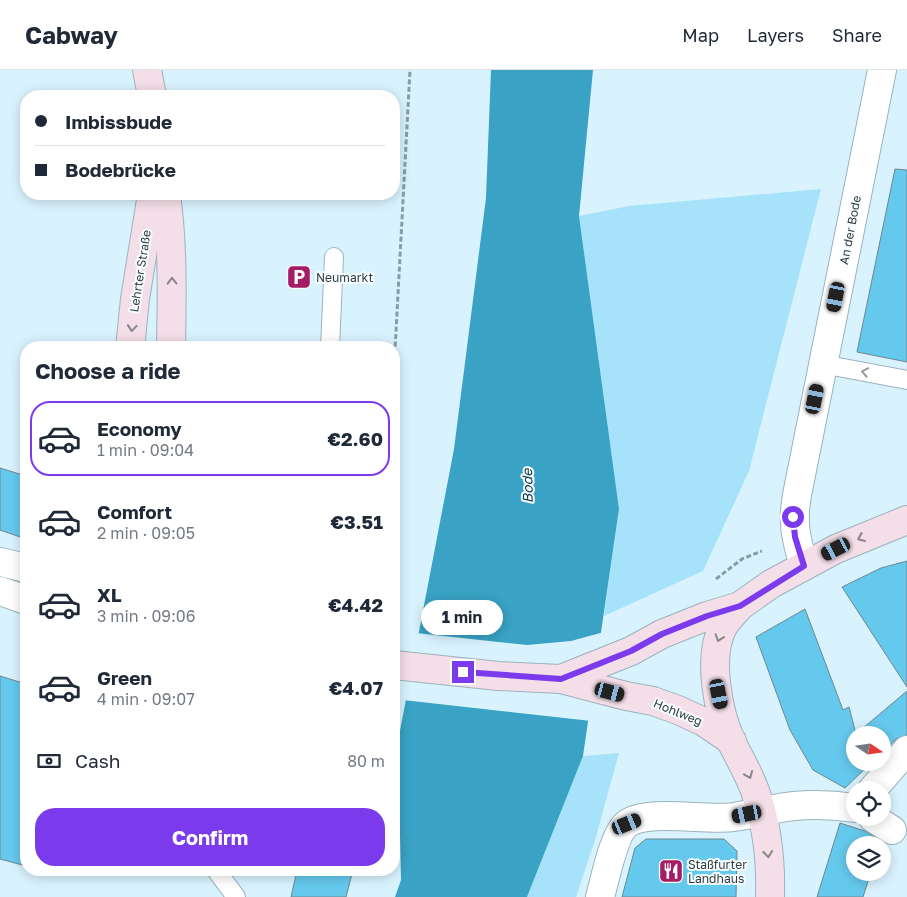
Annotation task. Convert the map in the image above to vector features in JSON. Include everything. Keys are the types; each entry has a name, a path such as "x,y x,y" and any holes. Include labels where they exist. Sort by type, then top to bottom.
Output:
{"main road":[{"path":"147,70 151,90"},
{"name":"Lehrter Straße","path":"131,341 135,299 151,200"},
{"name":"Lehrter Straße","path":"167,200 170,226 172,283 171,341"},
{"path":"400,666 498,676 561,679 631,651 662,634 707,616 740,606 804,566 836,549 907,520"},
{"name":"Hohlweg","path":"740,606 723,627 717,644 715,676 732,741 750,777 761,811 769,861 770,897"},
{"name":"Hohlweg","path":"561,679 626,696 653,700 704,722 732,741"}],"street":[{"name":"An der Bode","path":"804,566 795,537 793,517 882,70"},
{"path":"0,562 20,567"},
{"path":"0,591 20,598"},
{"path":"880,781 907,750"},
{"path":"600,897 618,837 627,824 639,818 654,816 720,818 794,806 827,805 846,807"}],"lane":[{"path":"330,341 334,258"},
{"path":"822,364 907,380"},
{"path":"220,876 236,897"}],"path":[{"path":"395,341 410,70"}],"shaded area":[{"path":"821,189 749,471 703,571 604,616 619,509 579,216 629,206"},
{"path":"619,753 596,837 576,897 527,897 583,756"}],"water":[{"name":"Bode","path":"491,70 593,70 579,216 619,509 583,756 527,897 395,897 401,880 400,731 454,449 486,198"}],"pier":[{"path":"604,632 591,721 403,700 416,633 527,645 571,641"}],"building":[{"path":"895,169 907,170 907,362 857,352"},
{"path":"0,468 20,474 20,537 0,530"},
{"path":"907,561 907,687 842,587 881,568"},
{"path":"805,609 843,710 849,707 854,726 846,726 846,771 863,771 852,781 846,781 845,788 813,770 790,730 756,637"},
{"path":"0,676 20,682 20,864 0,859"},
{"path":"907,691 907,735 896,739 891,744 891,726 865,726"},
{"path":"840,823 865,831 873,836 846,836 846,881 868,881 863,897 817,897"},
{"path":"646,839 724,839 737,851 736,897 622,897 635,848"},
{"path":"296,876 351,876 346,897 291,897"}],"place":[{"name":"Neumarkt","path":"299,277"},
{"name":"Staßfurter Landhaus","path":"671,871"}],"route":[{"path":"463,672 561,679 631,651 662,634 707,616 740,606 771,584 804,566 795,537 793,517"}]}
